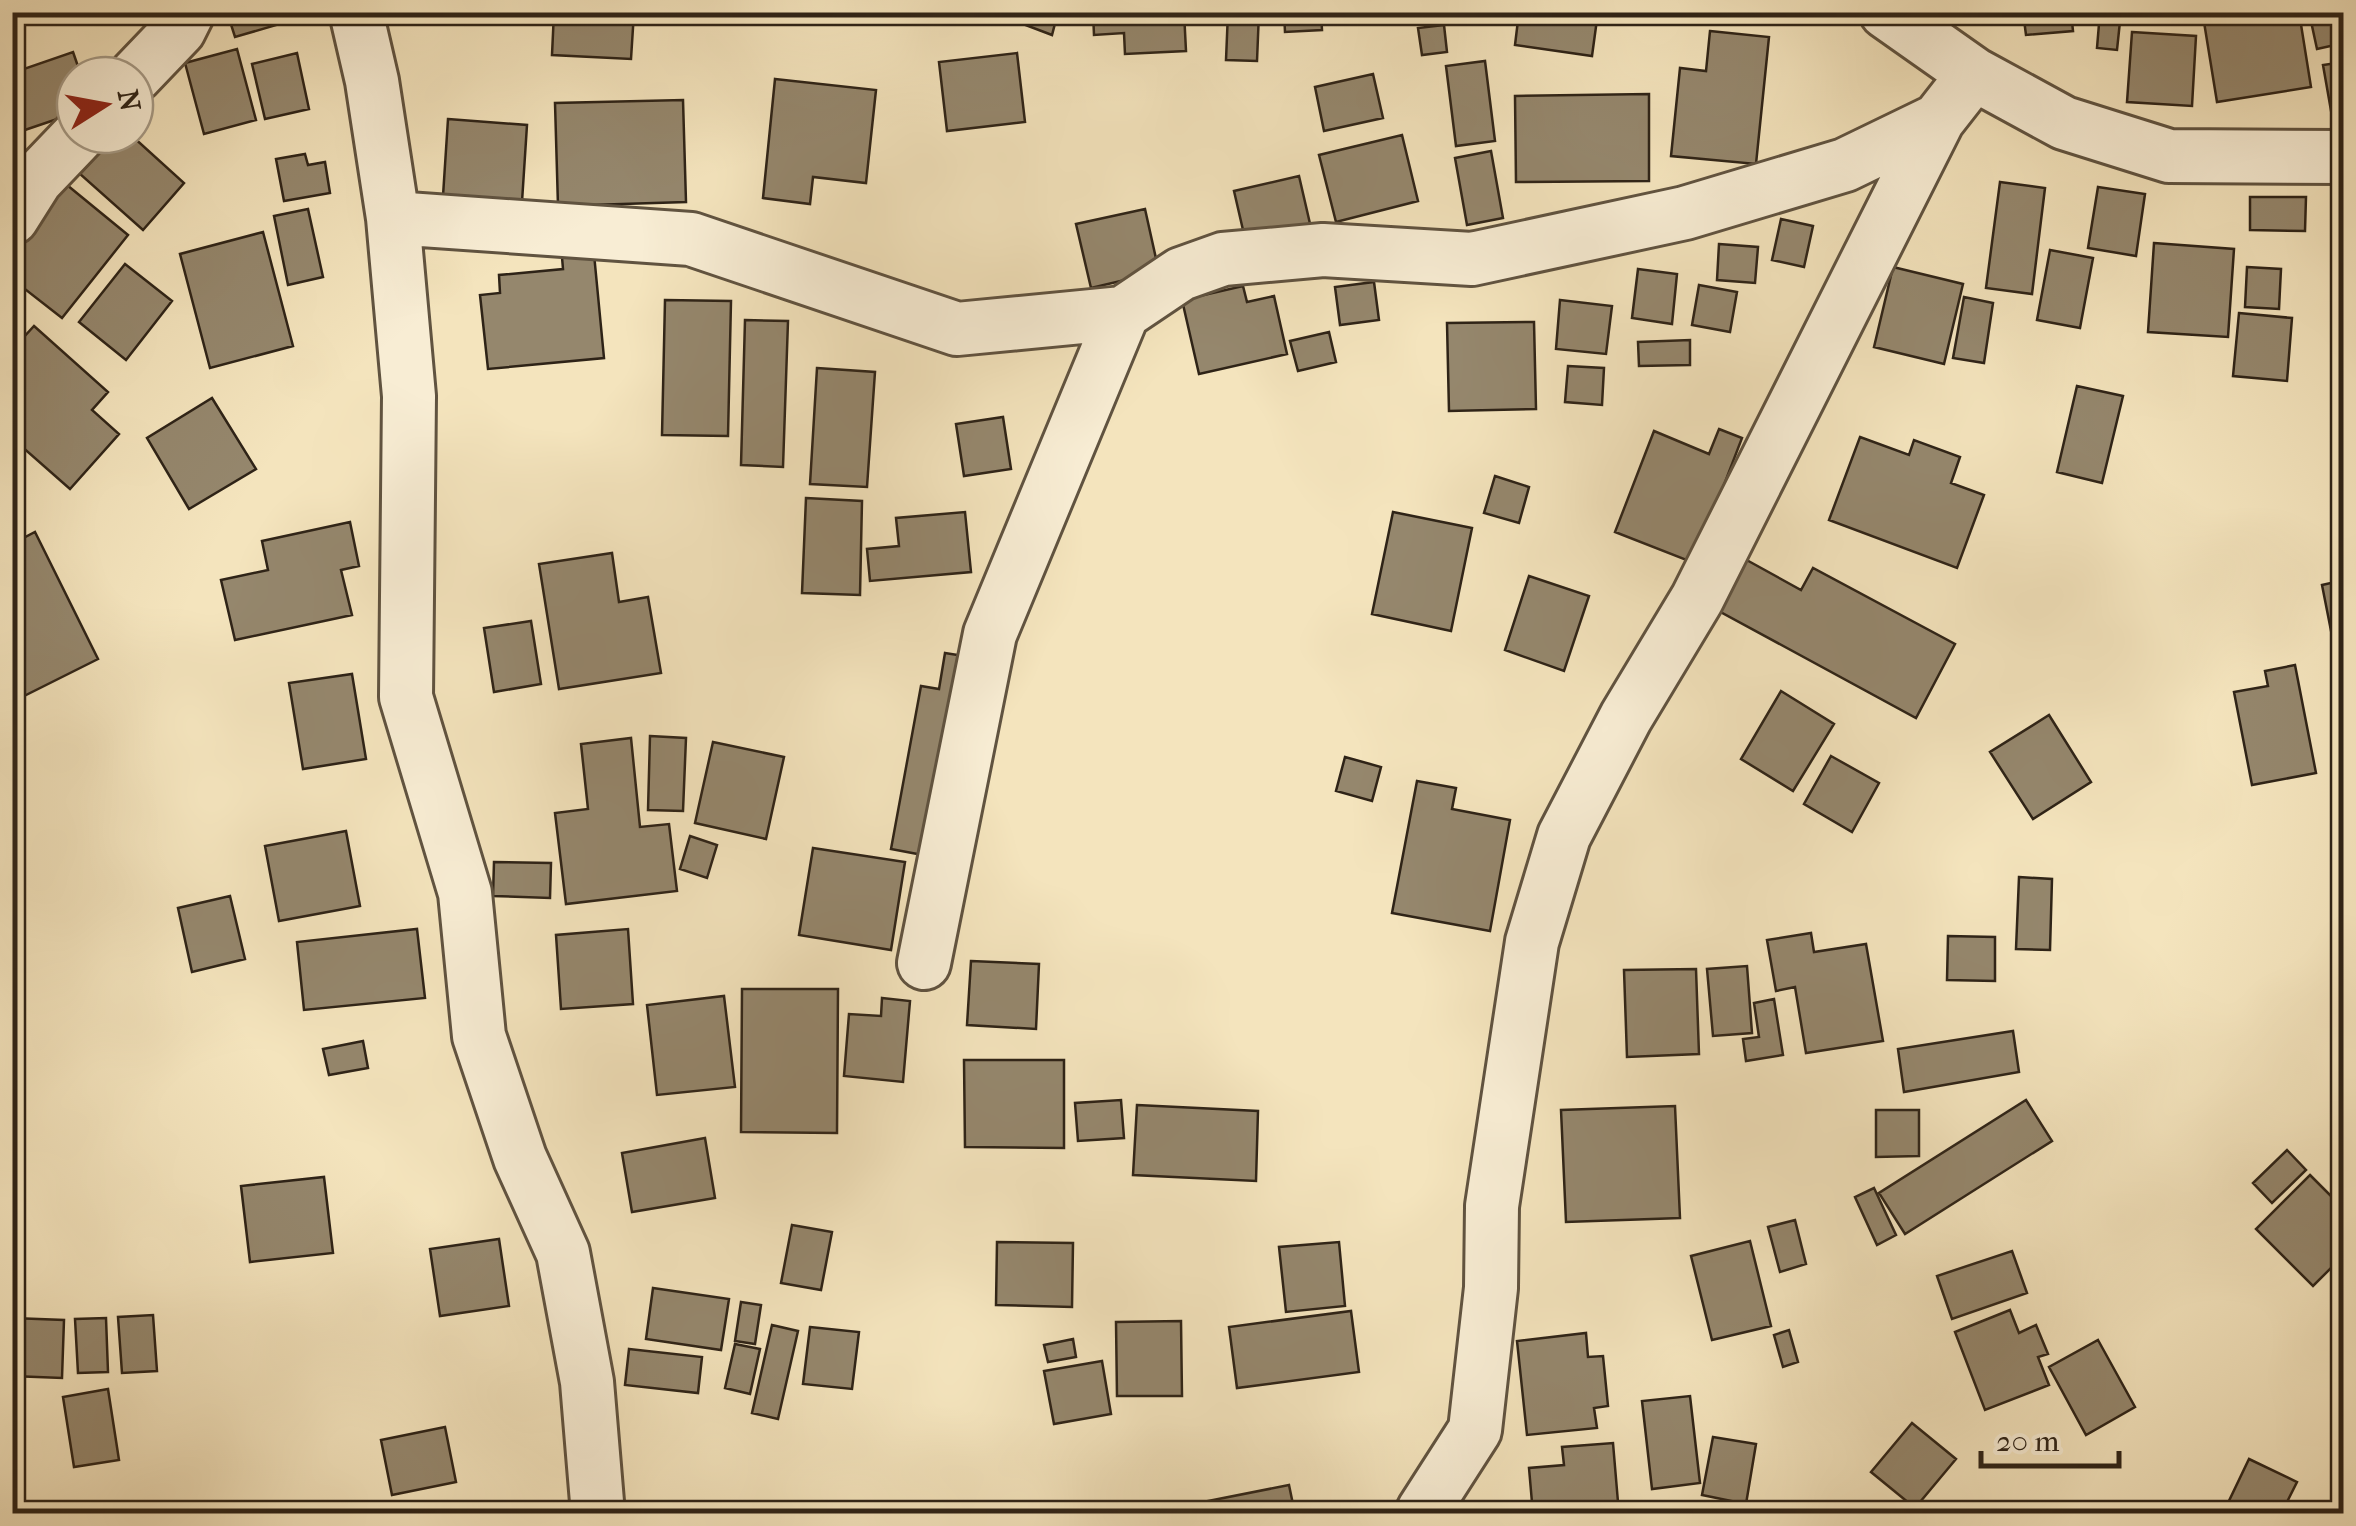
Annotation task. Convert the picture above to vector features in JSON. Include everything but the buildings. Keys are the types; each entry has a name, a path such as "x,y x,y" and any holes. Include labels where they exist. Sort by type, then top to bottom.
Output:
{"street":[{"path":"155,55 179,30 188,12"},
{"path":"356,12 372,81 393,218 409,396 406,698 464,894 479,1036 520,1158 563,1253 587,1382 598,1514"},
{"path":"1886,12 1974,74 2064,123 2170,156 2344,156"},
{"path":"1422,1511 1475,1430 1491,1288 1492,1206 1532,942 1564,836 1626,717 1697,599 1938,120 1974,74"},
{"path":"393,218 691,239 956,329 1124,313 1182,274 1223,259 1323,250 1472,259 1685,212 1844,165 1938,120"},
{"path":"12,218 36,180 60,155"},
{"path":"924,963 990,634 1124,313"}]}
